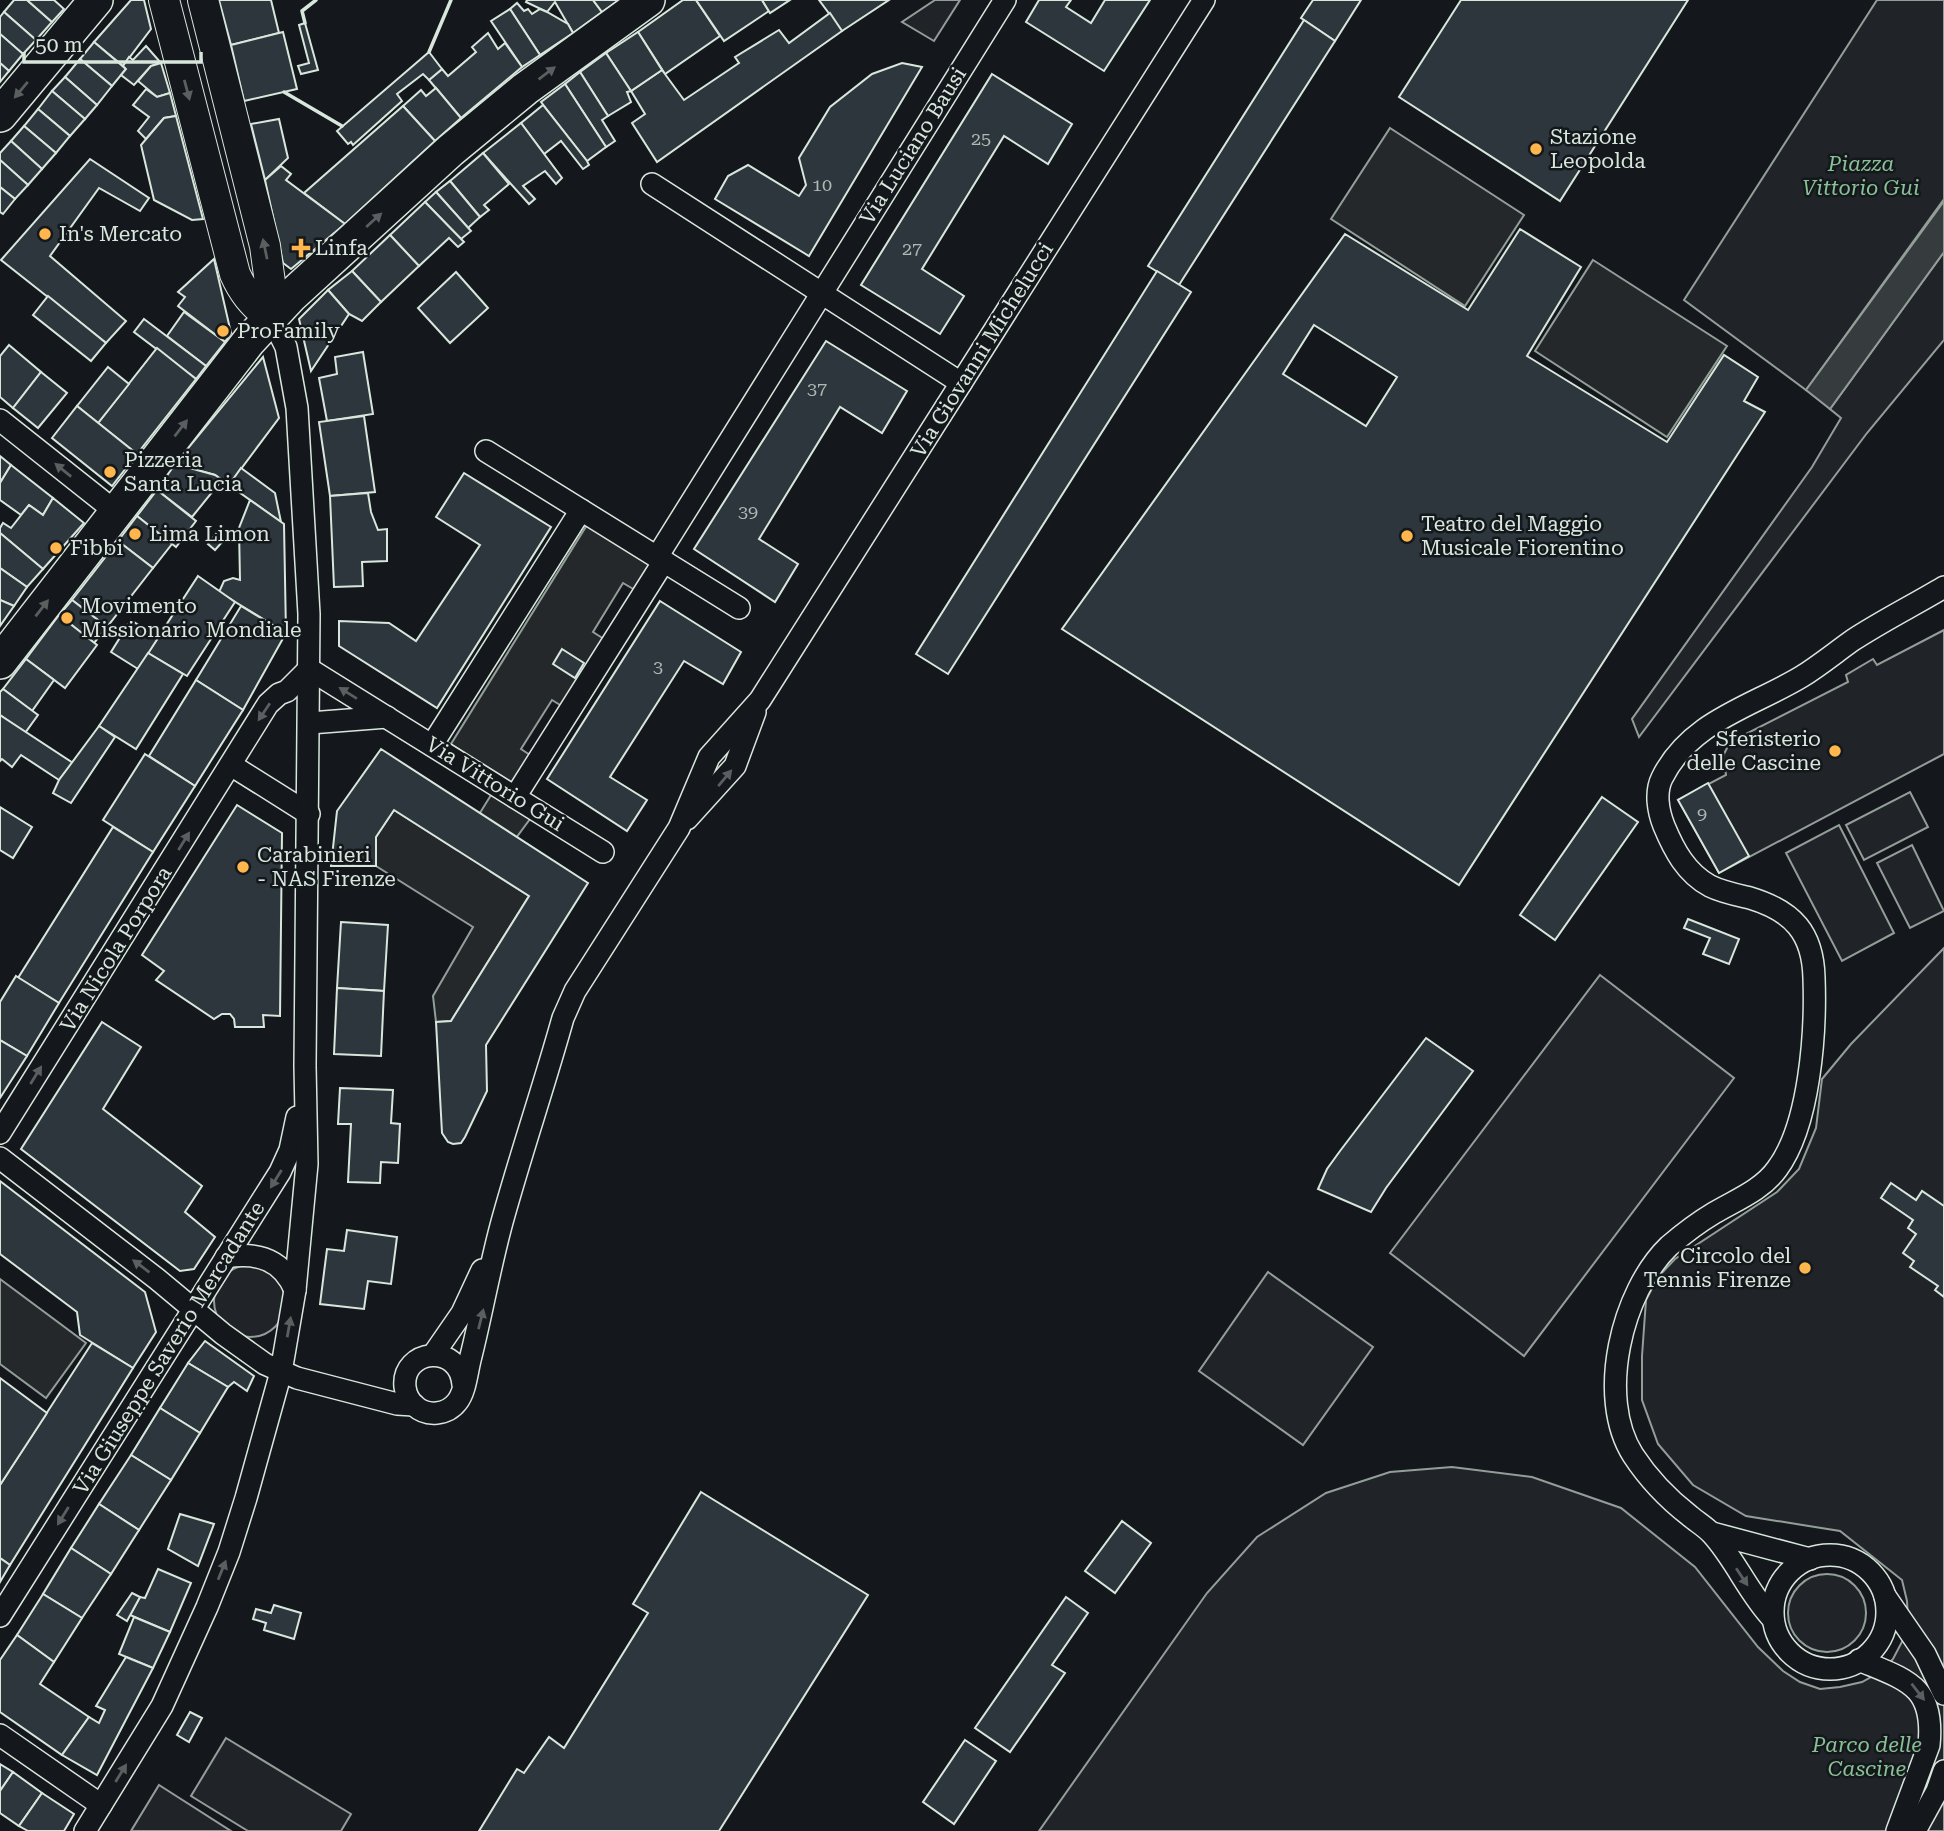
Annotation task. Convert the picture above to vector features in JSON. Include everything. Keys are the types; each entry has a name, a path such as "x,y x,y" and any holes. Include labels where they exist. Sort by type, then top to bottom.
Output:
{"main road":[{"path":"0,115 96,0"},
{"path":"0,662 249,341 271,317 451,150 554,68 648,0"}],"street":[{"path":"164,0 235,274 250,300 259,310 271,317"},
{"path":"85,1831 162,1706 207,1607 238,1527 281,1372 295,1290 307,1164 305,1066 310,723 306,540 298,419 286,346 271,317 272,297 265,246 203,0"},
{"name":"Via Luciano Bausi","path":"515,796 821,293 1006,0"},
{"name":"Via Giovanni Michelucci","path":"463,1385 502,1223 563,1018 575,991 679,828 709,757 760,700 1204,0"},
{"path":"652,184 961,383"},
{"path":"0,420 116,512"},
{"path":"486,451 739,608"},
{"path":"432,745 581,510"},
{"path":"1773,1619 1712,1533 1687,1514 1646,1474 1625,1440 1618,1410 1616,1384 1626,1321 1640,1287 1663,1253 1695,1225 1763,1184 1780,1166 1801,1117 1815,1000 1811,947 1801,929 1766,904 1721,891 1690,872 1672,845 1662,820 1658,790 1662,778 1686,744 1702,729 1802,676 1853,640 1944,587"},
{"name":"Via Vittorio Gui","path":"309,669 603,852"},
{"name":"Via Nicola Porpora","path":"0,1133 268,704 287,691 309,669"},
{"path":"310,723 387,717"},
{"path":"231,765 309,814"},
{"name":"Via Giuseppe Saverio Mercadante","path":"0,1616 288,1157 296,1127 305,1066"},
{"path":"0,1158 157,1279 251,1356 281,1372 386,1401 414,1405 430,1413 447,1410 460,1397 463,1385 461,1373 455,1363 445,1357 433,1355 421,1358 407,1375 359,1392"},
{"name":"Via Giovanni Michelucci","path":"433,1355 469,1300 502,1223"},
{"path":"226,1257 245,1254 272,1261 287,1275 295,1290"},
{"path":"407,1375 406,1393 414,1405"},
{"path":"1712,1533 1810,1559"},
{"path":"1884,1595 1887,1611 1885,1625 1872,1650 1859,1660 1836,1669 1819,1668 1803,1662 1784,1646 1777,1634 1773,1619 1775,1598 1782,1581 1791,1570 1810,1559 1834,1555 1849,1558 1871,1573 1925,1654 1944,1694"},
{"path":"1859,1660 1912,1684 1927,1707 1931,1730 1929,1745 1897,1831"},
{"path":"0,1735 101,1805"},
{"path":"1915,1831 1937,1791 1944,1771"}],"green space":[{"path":"935,0 960,0 934,41 902,22"},
{"name":"Piazza Vittorio Gui","path":"1877,0 1944,0 1944,199 1806,390 1684,300"},
{"path":"1944,252 1944,340 1867,433 1639,737 1632,719 1812,467 1841,418 1830,409"},
{"name":"Sferisterio delle Cascine","path":"1944,630 1944,754 1719,873 1678,800 1726,775 1723,756 1730,742 1848,682 1846,675 1873,659 1877,665"},
{"path":"1910,792 1928,827 1864,860 1846,825"},
{"path":"1839,825 1894,933 1842,961 1786,853"},
{"path":"1912,845 1944,911 1910,928 1877,863"},
{"name":"Parco delle Cascine","path":"1944,948 1944,1831 1039,1831 1207,1593 1257,1537 1326,1493 1390,1472 1452,1467 1532,1477 1621,1508 1695,1567 1758,1647 1783,1671 1800,1682 1820,1689 1840,1687 1862,1682 1880,1672 1893,1659 1904,1638 1908,1619 1902,1580 1840,1531 1746,1516 1693,1485 1658,1444 1642,1400 1646,1300 1658,1277 1675,1259 1777,1192 1799,1169 1816,1128 1822,1079 1851,1044"},
{"path":"1600,975 1734,1078 1524,1356 1390,1253"},
{"path":"250,1265 270,1271 280,1281 286,1301 280,1321 270,1331 250,1337 230,1331 220,1321 214,1301 220,1281 230,1271"},
{"path":"1268,1272 1373,1347 1303,1445 1199,1371"},
{"path":"1827,1574 1842,1577 1855,1585 1863,1598 1866,1613 1863,1628 1855,1641 1842,1649 1827,1652 1812,1649 1799,1641 1791,1628 1788,1613 1791,1598 1799,1585 1812,1577"},
{"path":"226,1738 351,1814 341,1831 248,1831 191,1796"},
{"path":"159,1785 231,1831 131,1831"}],"shaded area":[{"path":"1390,128 1524,215 1465,306 1331,219"},
{"path":"1944,201 1944,252 1830,409 1806,390"},
{"path":"1593,260 1727,346 1667,437 1535,351"},
{"path":"587,525 651,565 635,590 623,583 593,632 607,641 565,708 552,700 521,749 533,757 516,785 451,744"},
{"path":"491,795 530,819 491,872 529,896 451,1021 436,1022 433,996 473,927 376,866 376,837 394,810 457,850"},
{"path":"0,1279 86,1343 46,1398 0,1364"}],"building":[{"path":"14,0 27,0 52,22 36,40 4,12"},
{"path":"27,0 54,0 64,9 52,22"},
{"path":"131,0 144,0 151,29 123,66 94,42"},
{"path":"219,0 271,0 279,33 231,45"},
{"path":"593,0 602,12 573,33 555,2 547,12 526,2"},
{"path":"593,0 619,0 602,12"},
{"path":"683,0 696,0 720,36 665,74 638,32"},
{"path":"696,0 762,0 769,11 724,41"},
{"path":"762,0 790,0 770,13"},
{"path":"819,0 889,0 842,31"},
{"path":"1039,0 1071,0 1066,7 1091,23 1105,0 1150,0 1104,71 1026,22"},
{"path":"1313,0 1361,0 1335,41 1301,18"},
{"name":"Stazione Leopolda","path":"1461,0 1688,0 1560,201 1399,97"},
{"path":"517,3 524,11 528,9 532,14 540,9 547,12 568,24 573,33 540,55 510,9"},
{"path":"510,9 540,55 522,67 491,21"},
{"path":"4,12 36,40 23,54 0,34 0,17"},
{"path":"830,13 842,31 657,162 632,123 645,114 631,91 662,70 684,100 739,63 735,57 779,30 789,43"},
{"path":"1304,20 1335,41 1179,285 1148,266"},
{"path":"305,23 318,70 301,74 298,66 309,63 299,25"},
{"path":"283,32 297,89 244,101 231,45"},
{"path":"638,32 662,70 631,91 606,53"},
{"path":"488,33 498,49 505,43 522,67 461,118 429,80 442,69 448,76 476,52 472,47"},
{"path":"0,34 23,54 9,71 0,63"},
{"path":"94,42 126,69 112,86 80,59"},
{"path":"146,46 161,63 151,66 134,85 121,75 126,69 123,66 129,57 133,60"},
{"path":"429,52 442,69 429,80 423,74 397,94 402,101 353,145 351,142 348,144 337,131"},
{"path":"606,53 631,91 627,92 631,102 608,116 580,72"},
{"path":"80,59 112,86 97,105 65,77"},
{"path":"0,63 9,71 0,82"},
{"path":"161,63 170,93 157,97 138,81 151,66"},
{"path":"902,63 922,67 809,256 715,199 728,176 748,165 799,196 806,185 799,158 830,107 872,74"},
{"path":"580,72 608,116 602,120 615,141 606,147 565,84"},
{"path":"992,74 1072,124 1048,164 1004,136 922,269 964,296 940,334 861,285"},
{"path":"65,77 97,105 85,119 52,91"},
{"path":"565,84 606,147 587,161 541,102"},
{"path":"436,88 461,118 435,141 403,106 421,90 426,96"},
{"path":"146,89 157,97 170,93 176,116 164,118 146,139 138,131 149,117 133,105"},
{"path":"52,91 85,119 70,136 38,109"},
{"path":"543,105 589,165 583,169 561,141 544,154 521,123"},
{"path":"403,106 435,141 345,224 304,193"},
{"path":"38,109 70,136 56,153 24,126"},
{"path":"176,116 203,219 192,220 154,200 141,145 164,118"},
{"path":"279,119 288,158 265,180 251,124"},
{"path":"521,123 562,178 556,184 545,171 523,186 535,199 529,204 483,153"},
{"path":"24,126 56,153 42,169 11,141"},
{"path":"11,141 42,169 28,185 0,160 0,153"},
{"path":"483,153 509,184 484,205 489,210 480,217 450,181"},
{"name":"In's Mercato","path":"90,159 149,198 140,211 99,188 50,256 126,321 106,343 1,260"},
{"path":"0,160 28,185 15,199 0,187"},
{"path":"281,166 291,174 286,180 345,224 291,269 283,263 265,180"},
{"path":"450,181 480,217 468,228 436,192"},
{"path":"0,187 15,199 3,214 0,212"},
{"path":"436,192 471,231 461,239 425,202"},
{"path":"425,202 464,242 458,247 449,238 419,266 390,235"},
{"name":"Teatro del Maggio Musicale Fiorentino","path":"1520,229 1581,267 1527,356 1667,442 1724,355 1758,377 1744,401 1765,412 1459,885 1062,629 1345,234 1468,310","holes":["1314,325 1397,377 1366,426 1283,374"]},
{"path":"390,235 419,266 381,302 352,271"},
{"path":"214,259 231,333 225,342 178,306 185,297 178,292"},
{"path":"352,271 381,302 362,321 349,314 328,290"},
{"path":"1157,271 1191,292 948,674 916,654"},
{"path":"456,272 488,308 450,343 418,308"},
{"path":"328,290 349,314 311,371 299,319"},
{"path":"48,296 106,343 91,361 33,315"},
{"path":"184,312 225,342 206,366 167,336"},
{"path":"144,319 206,366 196,379 134,332"},
{"path":"826,341 907,391 882,433 840,407 759,539 798,564 775,602 694,549"},
{"path":"9,345 41,372 13,408 0,397 0,356"},
{"path":"157,348 196,379 137,454 98,423"},
{"path":"363,352 373,414 327,421 319,378 337,374 335,357"},
{"path":"263,357 279,418 229,485 215,475 175,464"},
{"path":"108,367 129,384 98,423 77,406"},
{"path":"41,372 67,393 38,428 13,408"},
{"path":"77,406 137,454 112,486 52,438"},
{"path":"364,416 375,492 330,496 319,422"},
{"path":"0,456 11,465 0,483"},
{"path":"175,464 215,475 222,480 192,517 157,490"},
{"path":"11,465 53,498 43,515 29,505 21,515 0,500 0,483"},
{"path":"241,468 275,493 281,522 229,485"},
{"path":"464,473 551,527 437,708 339,646 339,621 389,623 416,641 480,545 436,517"},
{"path":"157,490 196,521 176,547 137,516"},
{"path":"368,493 378,530 387,529 387,561 362,562 363,586 334,587 330,496"},
{"path":"53,498 84,523 43,569 0,533 0,528 3,523 11,528 29,505 43,515"},
{"path":"250,500 284,524 286,633 219,592 224,581 233,578 240,580 239,528"},
{"path":"137,516 172,544 153,568 118,541"},
{"path":"0,533 43,569 27,587 0,568"},
{"path":"216,534 224,540 215,550 208,544"},
{"path":"118,541 153,568 107,627 72,600"},
{"path":"0,568 27,587 14,606 0,600"},
{"path":"198,576 235,602 187,676 148,653"},
{"path":"0,600 14,606 0,626"},
{"path":"72,600 107,627 94,643 59,615"},
{"path":"660,601 741,652 723,684 684,661 610,777 647,800 627,831 547,779"},
{"path":"241,606 286,633 243,710 196,680"},
{"path":"59,615 97,645 65,688 26,659"},
{"path":"131,620 158,638 138,669 111,652"},
{"path":"562,649 584,663 575,678 553,664"},
{"path":"148,653 183,674 136,749 99,726"},
{"path":"26,659 54,680 32,711 3,689"},
{"path":"196,680 243,710 195,786 149,756"},
{"path":"3,689 38,715 25,733 0,715 0,692"},
{"path":"0,715 73,763 59,780 21,755 12,767 2,759 0,761"},
{"path":"99,726 115,737 71,803 53,793 59,780"},
{"path":"381,749 588,883 486,1045 487,1091 461,1143 448,1142 442,1133 436,1022 451,1021 529,896 394,810 376,837 376,866 331,866 337,811"},
{"path":"145,754 195,786 153,852 103,820"},
{"path":"1708,783 1749,856 1719,873 1678,800"},
{"path":"1602,797 1638,822 1555,940 1520,915"},
{"path":"237,805 282,833 280,1016 263,1015 264,1027 235,1027 230,1014 222,1014 214,1019 156,980 164,971 142,955"},
{"path":"0,807 32,827 13,858 0,850"},
{"path":"113,827 153,852 59,1003 18,978"},
{"path":"1688,919 1739,939 1729,964 1703,954 1710,938 1684,928"},
{"path":"341,922 388,925 384,991 337,988"},
{"path":"16,976 59,1003 27,1056 0,1040 0,1002"},
{"path":"337,988 384,991 381,1056 334,1054"},
{"path":"102,1022 141,1047 103,1109 202,1186 185,1212 215,1237 194,1269 180,1271 21,1149"},
{"path":"1426,1038 1473,1071 1371,1212 1318,1189 1327,1169"},
{"path":"0,1040 27,1056 0,1098"},
{"path":"340,1088 393,1090 391,1123 400,1124 398,1163 381,1162 380,1183 348,1182 351,1124 338,1124"},
{"path":"0,1181 145,1292 156,1332 133,1368 80,1335 77,1312 0,1254"},
{"path":"1891,1183 1916,1200 1922,1191 1944,1206 1944,1297 1935,1290 1938,1286 1910,1267 1914,1261 1903,1253 1916,1234 1908,1228 1913,1220 1881,1198"},
{"path":"347,1230 397,1237 391,1284 368,1281 364,1309 320,1304 327,1249 344,1251"},
{"path":"205,1341 254,1376 247,1391 234,1382 228,1387 188,1363"},
{"path":"92,1343 133,1368 10,1565 0,1558 0,1485"},
{"path":"188,1363 228,1387 200,1433 160,1408"},
{"path":"0,1378 47,1413 0,1485"},
{"path":"160,1408 200,1433 171,1480 131,1455"},
{"path":"131,1455 171,1480 139,1530 99,1504"},
{"path":"701,1492 868,1595 719,1831 479,1831 517,1769 524,1773 549,1737 564,1748 648,1613 633,1604"},
{"path":"99,1504 139,1530 111,1574 71,1548"},
{"path":"180,1514 214,1524 198,1566 168,1549"},
{"path":"1122,1521 1151,1543 1115,1593 1085,1571"},
{"path":"71,1548 111,1574 82,1618 43,1594"},
{"path":"0,1558 10,1565 0,1582"},
{"path":"158,1569 191,1583 170,1632 130,1615 140,1597 145,1598"},
{"path":"132,1593 140,1597 127,1621 117,1615"},
{"path":"43,1594 82,1618 54,1662 17,1635"},
{"path":"1066,1597 1088,1613 1052,1665 1065,1673 1010,1752 975,1728"},
{"path":"274,1605 301,1613 294,1639 264,1630 266,1623 253,1619 256,1609 271,1613"},
{"path":"134,1617 170,1632 153,1668 119,1654"},
{"path":"17,1635 54,1662 40,1684 89,1717 62,1755 0,1712 0,1660"},
{"path":"126,1657 153,1668 97,1775 62,1755 89,1717 99,1723 105,1710 96,1706"},
{"path":"190,1712 202,1718 189,1742 177,1735"},
{"path":"965,1740 996,1761 954,1824 923,1802"},
{"path":"0,1764 13,1772 0,1791"},
{"path":"13,1772 42,1793 19,1826 0,1813 0,1791"},
{"path":"42,1793 74,1814 64,1831 28,1831 19,1826"}],"wall":[{"path":"305,23 302,11 316,0"},
{"path":"429,52 451,0"},
{"path":"284,92 342,126"}],"place":[{"name":"Stazione Leopolda","path":"1536,149"},
{"name":"In's Mercato","path":"45,234"},
{"name":"Linfa","path":"301,248"},
{"name":"ProFamily","path":"223,331"},
{"name":"Pizzeria Santa Lucia","path":"110,472"},
{"name":"Lima Limon","path":"135,534"},
{"name":"Teatro del Maggio Musicale Fiorentino","path":"1407,536"},
{"name":"Fibbi","path":"56,548"},
{"name":"Movimento Missionario Mondiale","path":"67,618"},
{"name":"Sferisterio delle Cascine","path":"1835,751"},
{"name":"Carabinieri - NAS Firenze","path":"243,867"},
{"name":"Circolo del Tennis Firenze","path":"1805,1268"}]}
